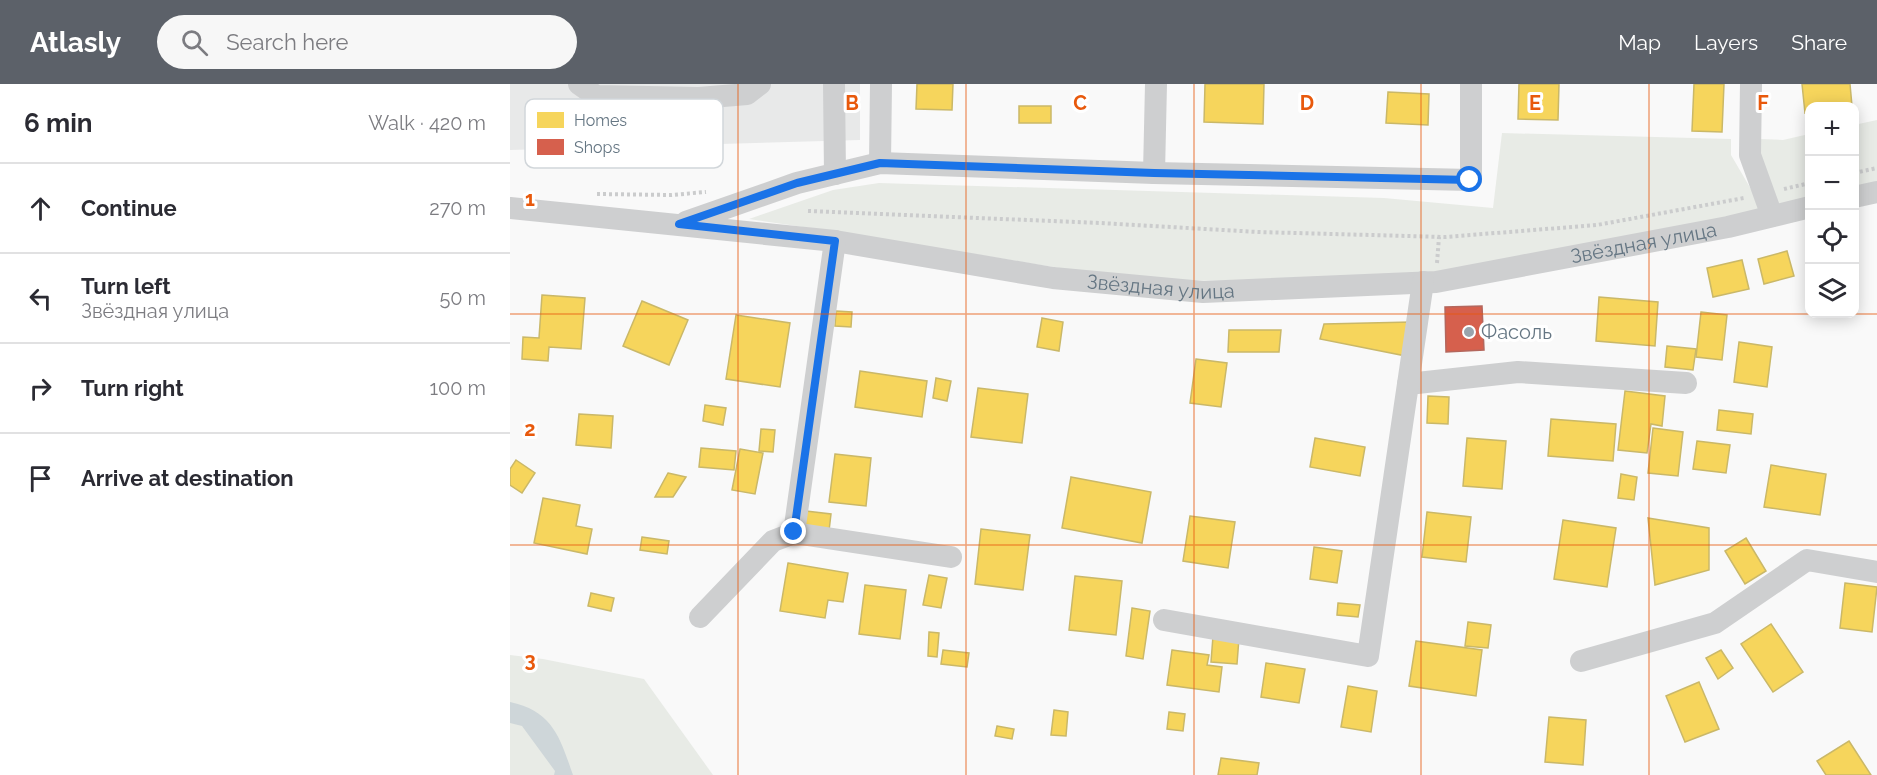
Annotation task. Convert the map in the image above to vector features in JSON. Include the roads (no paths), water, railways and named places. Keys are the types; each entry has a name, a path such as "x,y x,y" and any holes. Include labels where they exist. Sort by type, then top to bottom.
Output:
{"street":[{"path":"579,84 596,96 699,98 747,94 760,84"},
{"path":"834,84 835,174"},
{"path":"880,163 881,84"},
{"path":"1154,173 1156,84"},
{"path":"679,224 797,183 880,163 1154,173 1470,180 1471,84"},
{"path":"1751,84 1750,156 1772,216"},
{"path":"1859,196 1877,192"},
{"name":"Звёздная улица","path":"510,208 835,241 1053,278 1203,292 1430,277 1705,231 1805,208"},
{"path":"794,532 835,241"},
{"path":"1164,620 1368,656 1408,384 1430,277"},
{"path":"1408,384 1518,372 1686,383"},
{"path":"700,617 773,541 794,532 951,557"},
{"path":"1581,661 1715,623 1807,560 1877,572"}],"place":[{"name":"Фасоль","path":"1469,332"}]}
